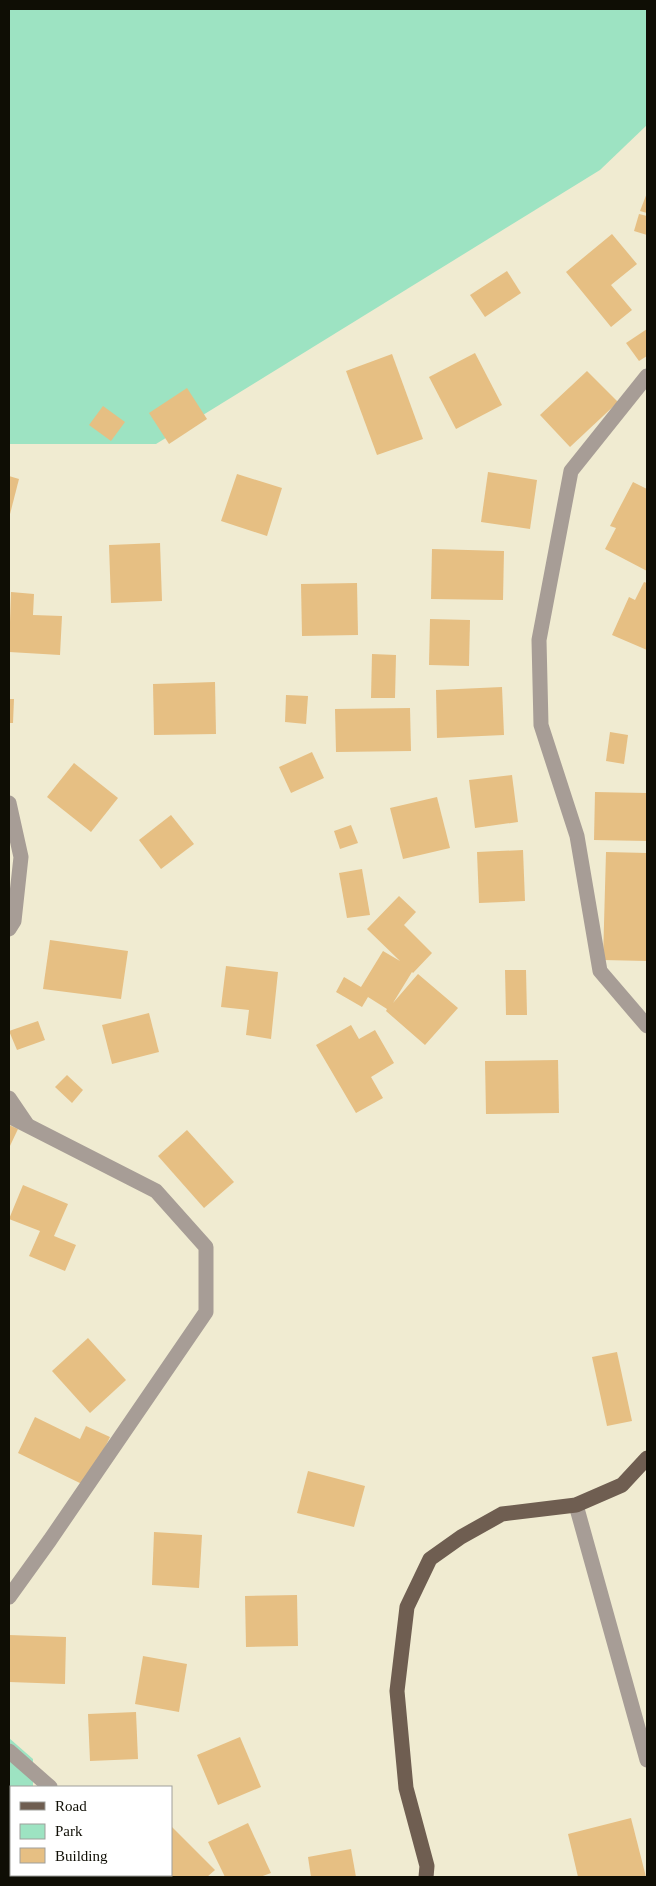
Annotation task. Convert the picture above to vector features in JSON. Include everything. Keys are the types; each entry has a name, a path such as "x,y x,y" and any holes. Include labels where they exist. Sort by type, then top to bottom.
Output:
{"main road":[{"path":"426,1877 427,1866 406,1788 397,1692 407,1607 430,1559 461,1537 502,1514 576,1505 622,1485 647,1458"}],"street":[{"path":"647,376 571,471 539,640 541,725 577,836 600,971 647,1026"},
{"path":"9,803 21,857 14,921 9,929"},
{"path":"9,1098 28,1126"},
{"path":"9,1116 156,1191 206,1247 206,1312 56,1532 9,1597"},
{"path":"576,1505 647,1760"},
{"path":"9,1752 49,1786"}],"green space":[{"path":"9,9 647,9 647,125 600,170 156,444 9,444"},
{"path":"9,1738 33,1759 33,1786 10,1786 10,1876 33,1877 9,1877"}],"building":[{"path":"647,193 647,213 640,211"},
{"path":"639,214 647,216 647,235 634,231"},
{"path":"612,234 637,264 611,285 632,310 611,327 566,272"},
{"path":"507,271 521,293 485,317 470,295"},
{"path":"647,329 647,356 639,361 626,343"},
{"path":"475,353 502,405 456,429 429,377"},
{"path":"392,354 423,439 377,455 346,371"},
{"path":"587,371 618,402 570,447 540,415"},
{"path":"187,388 207,419 169,444 149,413"},
{"path":"103,406 125,422 111,441 89,425"},
{"path":"488,472 537,480 530,529 481,522"},
{"path":"237,474 282,488 267,536 221,521"},
{"path":"9,476 19,479 9,518"},
{"path":"633,482 647,489 647,571 605,549 616,528 610,526"},
{"path":"160,543 162,601 111,603 109,545"},
{"path":"432,549 504,551 503,600 431,599"},
{"path":"644,582 647,583 647,650 612,635 629,597 635,600"},
{"path":"357,583 358,635 302,636 301,584"},
{"path":"11,592 34,594 33,615 62,616 60,655 9,652"},
{"path":"430,619 470,620 469,666 429,665"},
{"path":"372,654 396,655 395,698 371,698"},
{"path":"215,682 216,734 154,735 153,684"},
{"path":"502,687 504,735 437,738 436,690"},
{"path":"286,695 308,696 306,724 285,722"},
{"path":"9,699 14,699 13,723 9,723"},
{"path":"410,708 411,751 336,752 335,709"},
{"path":"610,732 628,735 624,764 606,761"},
{"path":"312,752 324,778 291,793 279,767"},
{"path":"74,763 118,798 91,832 47,797"},
{"path":"512,775 518,822 475,828 469,780"},
{"path":"595,792 647,793 647,841 594,840"},
{"path":"437,797 450,848 403,859 390,808"},
{"path":"171,815 194,844 161,869 139,840"},
{"path":"351,825 358,843 340,849 334,831"},
{"path":"523,850 525,901 479,903 477,852"},
{"path":"606,852 647,853 647,961 603,960"},
{"path":"362,869 370,915 347,918 339,873"},
{"path":"399,896 416,912 404,925 432,953 412,972 393,1003 418,974 458,1008 425,1045 386,1011 387,1009 368,997 362,1007 336,992 344,977 361,987 383,951 400,961 367,929"},
{"path":"50,940 128,951 121,999 43,989"},
{"path":"226,966 278,972 271,1039 246,1035 249,1010 221,1007"},
{"path":"505,970 526,970 527,1015 506,1015"},
{"path":"149,1013 159,1052 112,1064 102,1025"},
{"path":"38,1021 45,1040 17,1050 9,1031"},
{"path":"351,1025 359,1039 375,1030 394,1063 371,1077 383,1098 356,1113 316,1045"},
{"path":"558,1060 559,1113 486,1114 485,1061"},
{"path":"67,1075 83,1090 72,1103 55,1087"},
{"path":"9,1125 18,1129 9,1148"},
{"path":"187,1130 234,1182 204,1208 158,1156"},
{"path":"23,1185 68,1204 54,1236 76,1245 65,1271 29,1256 40,1231 9,1219"},
{"path":"88,1338 126,1380 90,1413 52,1371"},
{"path":"617,1352 632,1421 607,1426 592,1357"},
{"path":"35,1417 80,1439 86,1426 110,1437 86,1486 18,1453"},
{"path":"308,1471 365,1486 354,1527 297,1513"},
{"path":"154,1532 202,1535 199,1588 152,1585"},
{"path":"297,1595 298,1646 246,1647 245,1596"},
{"path":"9,1635 66,1637 65,1684 9,1682"},
{"path":"143,1656 187,1664 179,1712 135,1704"},
{"path":"136,1712 138,1759 90,1761 88,1714"},
{"path":"240,1737 261,1787 218,1805 197,1755"},
{"path":"631,1818 646,1877 578,1877 568,1834"},
{"path":"248,1823 271,1873 260,1877 225,1877 208,1842"},
{"path":"172,1827 215,1870 207,1877 166,1877 172,1876"},
{"path":"351,1849 356,1877 311,1877 308,1857"}]}
